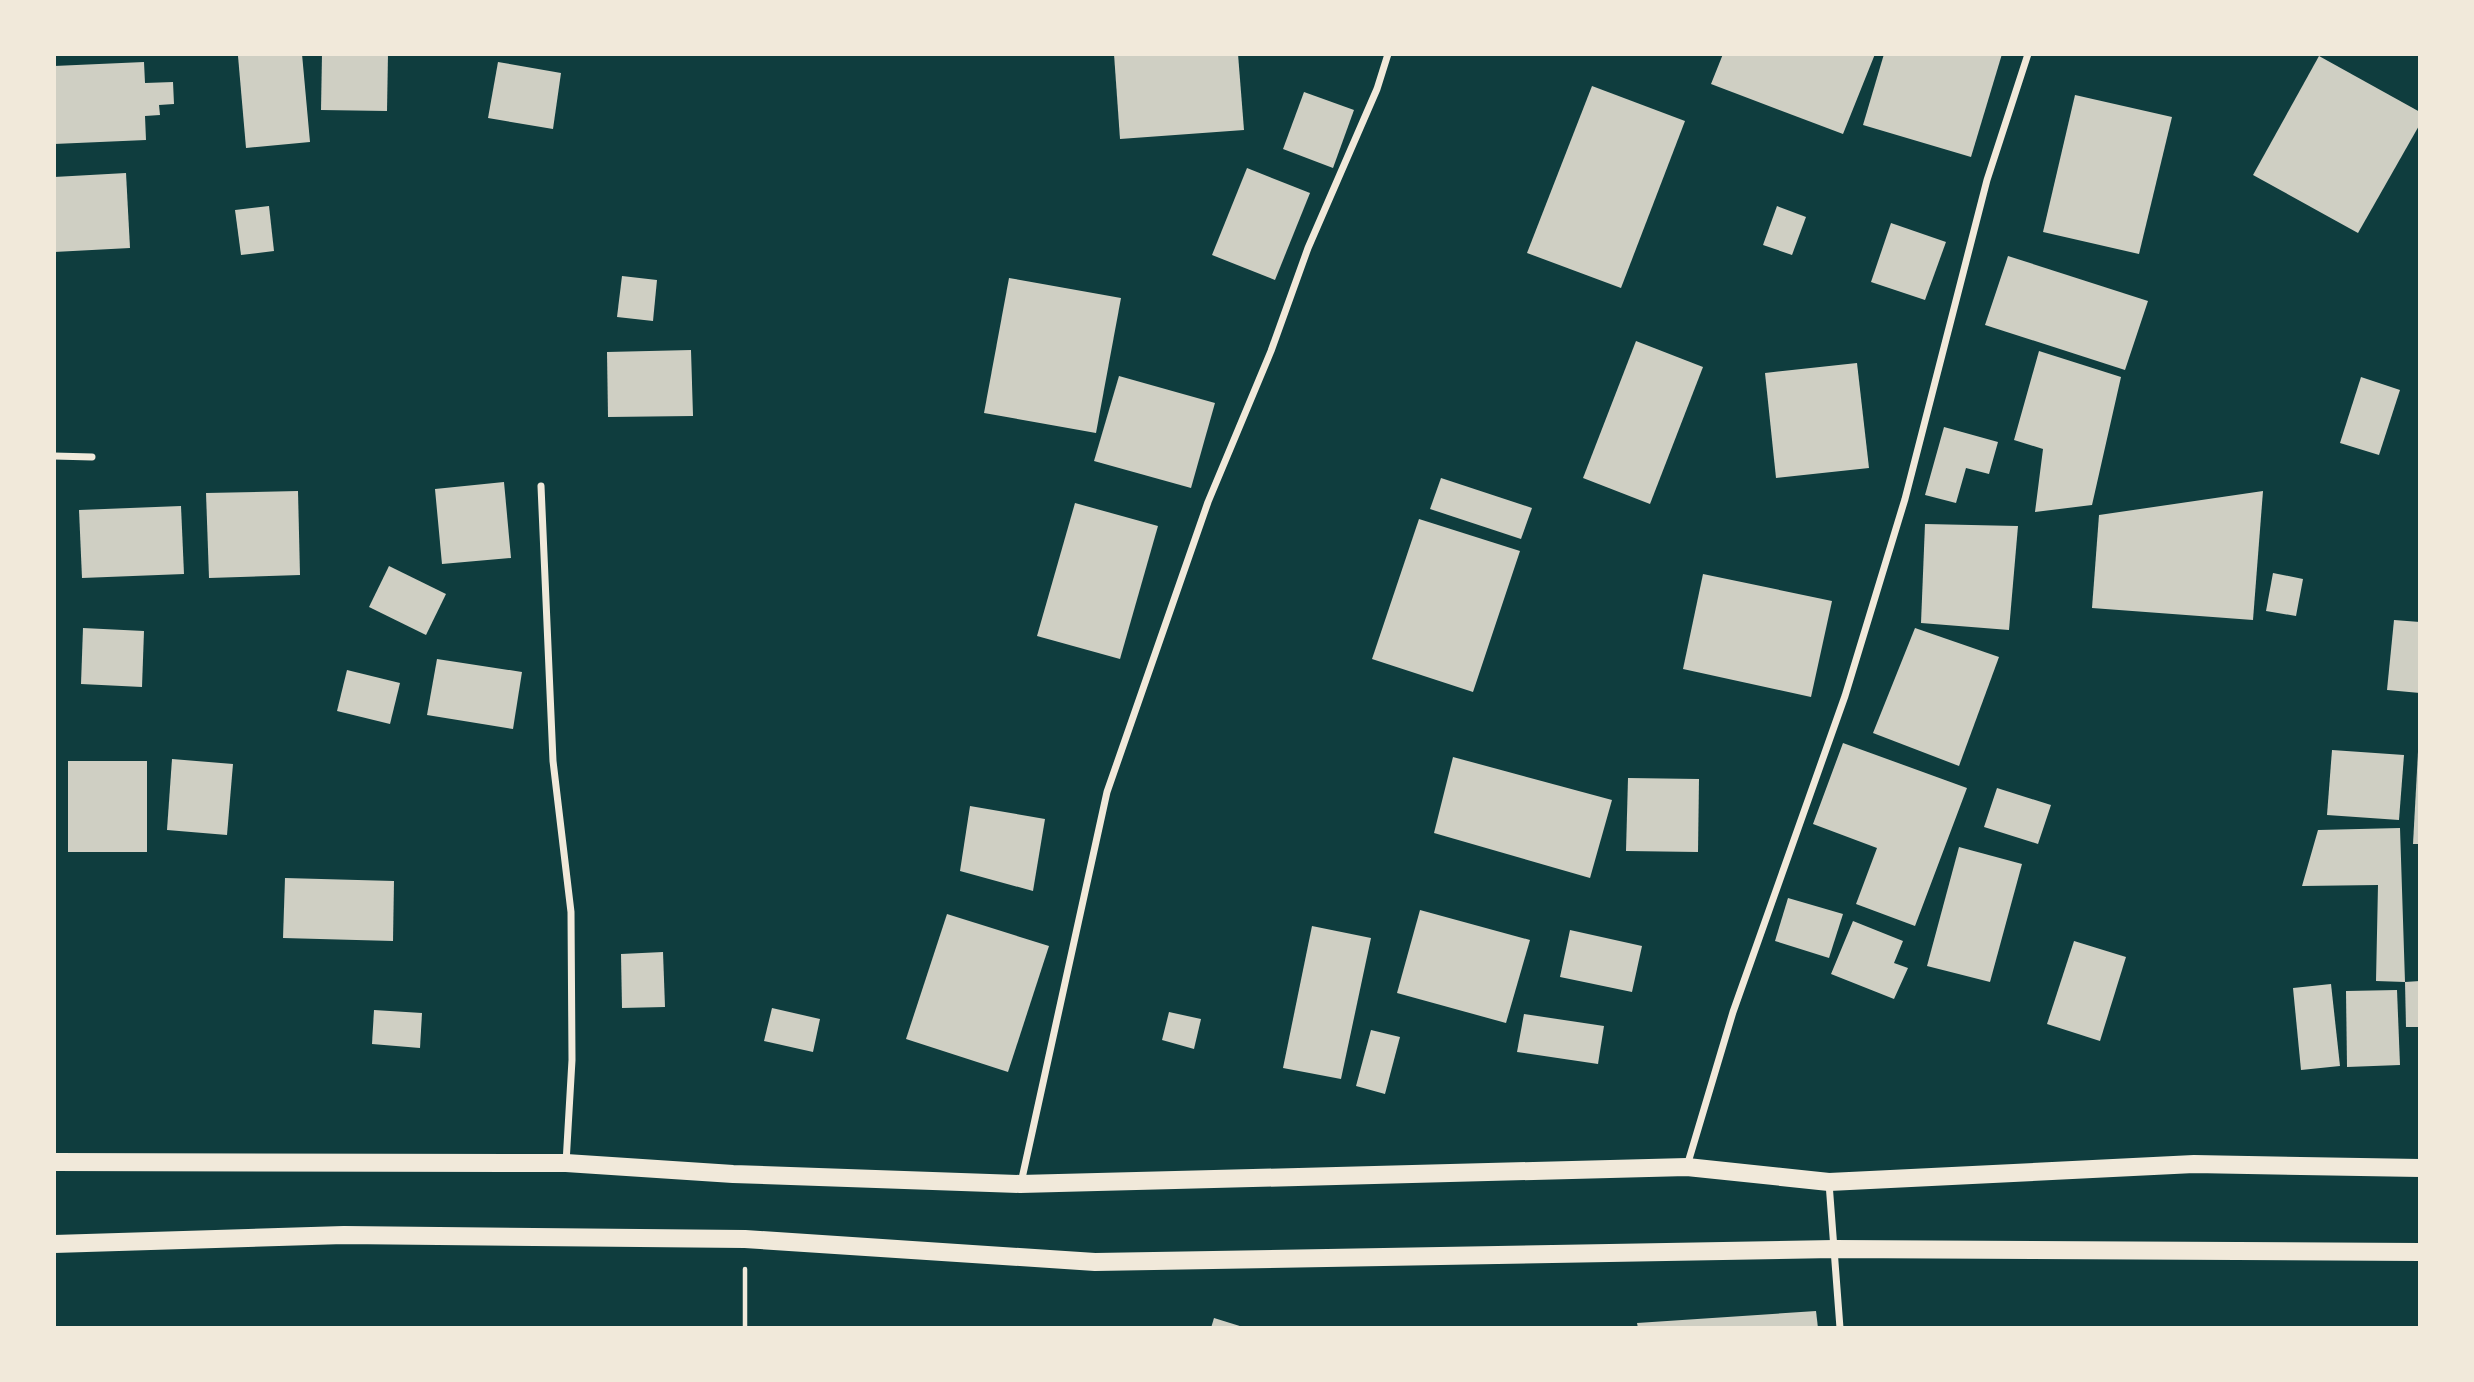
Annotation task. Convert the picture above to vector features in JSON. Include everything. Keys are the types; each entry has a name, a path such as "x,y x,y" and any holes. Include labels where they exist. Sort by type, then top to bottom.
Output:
{"main road":[{"path":"54,1162 566,1163 733,1174 1020,1184 1687,1167 1829,1182 2194,1164 2420,1168"},
{"path":"54,1244 344,1235 745,1239 1095,1262 1834,1249 2420,1252"}],"street":[{"path":"1020,1184 1107,792 1208,502 1271,351 1308,248 1377,89 1388,54"},
{"path":"1687,1167 1733,1012 1845,696 1905,499 1987,180 2028,54"},
{"path":"54,456 92,457"},
{"path":"541,486 553,761 571,912 572,1060 566,1163"},
{"path":"1829,1182 1840,1328"}],"path":[{"path":"745,1239 745,1328"}],"building":[{"path":"302,54 310,142 246,148 238,56"},
{"path":"322,54 388,54 387,111 321,110"},
{"path":"1114,54 1238,54 1244,130 1120,139"},
{"path":"1723,54 1875,54 1843,134 1711,84"},
{"path":"1884,54 2002,54 1971,157 1863,125"},
{"path":"2319,56 2420,112 2420,124 2358,233 2253,175"},
{"path":"144,62 145,83 173,82 174,104 159,105 160,115 145,116 146,140 54,144 54,66"},
{"path":"498,62 561,73 553,129 488,118"},
{"path":"1592,86 1685,121 1621,288 1527,253"},
{"path":"1304,92 1354,110 1333,168 1283,149"},
{"path":"2075,95 2172,117 2139,254 2043,232"},
{"path":"1247,168 1310,193 1275,280 1212,255"},
{"path":"126,173 130,248 54,252 54,177"},
{"path":"269,206 274,251 241,255 235,210"},
{"path":"1777,206 1806,217 1792,255 1763,245"},
{"path":"1891,223 1946,242 1925,300 1871,282"},
{"path":"2008,256 2148,301 2125,370 1985,325"},
{"path":"622,276 657,280 653,321 617,317"},
{"path":"1009,278 1121,298 1096,433 984,413"},
{"path":"1636,341 1703,367 1650,504 1583,478"},
{"path":"691,350 693,416 608,417 607,352"},
{"path":"2039,351 2121,377 2092,505 2035,512 2043,449 2014,440"},
{"path":"1857,363 1869,468 1776,478 1765,373"},
{"path":"1119,376 1215,403 1191,488 1094,461"},
{"path":"2361,377 2400,390 2379,455 2340,443"},
{"path":"1944,427 1998,442 1989,474 1966,468 1956,503 1925,495"},
{"path":"1441,478 1532,508 1521,539 1430,509"},
{"path":"504,482 511,558 442,564 435,489"},
{"path":"298,491 300,575 209,578 206,493"},
{"path":"2263,491 2253,620 2092,608 2099,515"},
{"path":"1075,503 1158,526 1120,659 1037,636"},
{"path":"181,506 184,574 82,578 79,510"},
{"path":"1419,519 1520,551 1473,692 1372,659"},
{"path":"1925,524 2018,526 2009,630 1921,623"},
{"path":"389,566 446,594 426,635 369,607"},
{"path":"2273,573 2303,579 2296,616 2266,611"},
{"path":"1703,574 1832,601 1811,697 1683,669"},
{"path":"2394,620 2420,622 2420,693 2387,690"},
{"path":"83,628 144,631 142,687 81,684"},
{"path":"1915,628 1999,657 1959,766 1873,733"},
{"path":"437,659 522,672 513,729 427,715"},
{"path":"347,670 400,683 390,724 337,711"},
{"path":"1843,743 1967,788 1915,926 1856,904 1877,848 1813,824"},
{"path":"2332,750 2404,755 2399,820 2327,815"},
{"path":"2418,752 2420,844 2413,844"},
{"path":"1453,757 1612,800 1590,878 1434,833"},
{"path":"172,759 233,764 227,835 167,830"},
{"path":"68,761 147,761 147,852 68,852"},
{"path":"1628,778 1699,779 1698,852 1626,851"},
{"path":"1997,788 2051,805 2038,844 1984,827"},
{"path":"970,806 1045,819 1033,891 960,871"},
{"path":"2400,828 2405,982 2376,981 2378,885 2302,886 2318,830"},
{"path":"1959,847 2022,864 1990,982 1927,966"},
{"path":"285,878 394,881 393,941 283,938"},
{"path":"1788,898 1843,914 1829,958 1775,941"},
{"path":"1420,910 1530,940 1506,1023 1397,993"},
{"path":"947,914 1049,946 1008,1072 906,1039"},
{"path":"1853,921 1903,941 1894,963 1908,968 1894,999 1831,974"},
{"path":"1312,926 1371,938 1341,1079 1283,1068"},
{"path":"1570,930 1642,946 1632,992 1560,977"},
{"path":"2074,941 2126,957 2100,1041 2047,1024"},
{"path":"663,952 665,1007 622,1008 621,954"},
{"path":"2420,981 2420,1027 2406,1027 2405,982"},
{"path":"2331,984 2340,1066 2301,1070 2293,988"},
{"path":"2397,990 2400,1065 2347,1067 2346,991"},
{"path":"772,1008 820,1019 813,1052 764,1041"},
{"path":"374,1010 422,1013 420,1048 372,1044"},
{"path":"1169,1012 1201,1019 1194,1049 1162,1040"},
{"path":"1524,1014 1604,1026 1598,1064 1517,1052"},
{"path":"1371,1030 1400,1037 1385,1094 1356,1086"},
{"path":"1816,1311 1818,1328 1638,1328 1637,1323"},
{"path":"1214,1318 1243,1327 1211,1328"}]}
